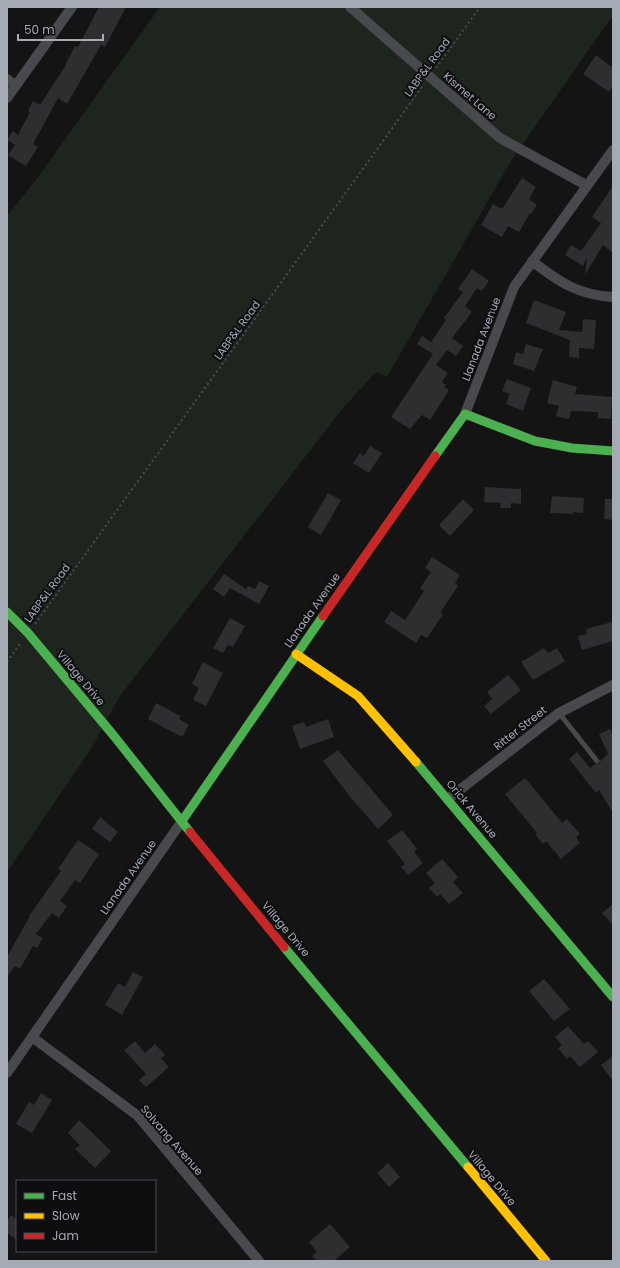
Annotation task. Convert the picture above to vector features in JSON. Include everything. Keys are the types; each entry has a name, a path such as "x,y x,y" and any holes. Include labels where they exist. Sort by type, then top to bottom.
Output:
{"street":[{"path":"7,98 72,7"},
{"name":"Kismet Lane","path":"350,7 500,138 586,185"},
{"path":"7,79 16,86"},
{"name":"Llanada Avenue","path":"7,1073 296,654 465,414 514,287 586,185 613,150"},
{"path":"532,261 560,282 581,292 613,297"},
{"path":"465,414 535,441 572,448 613,451"},
{"name":"Village Drive","path":"7,612 28,633 222,872 546,1261"},
{"name":"Orick Avenue","path":"296,654 358,696 448,799 613,997"},
{"name":"Ritter Street","path":"448,799 559,713 613,685"},
{"name":"Solvang Avenue","path":"32,1037 138,1116 259,1261"}],"lane":[{"path":"559,713 597,761"}],"path":[{"name":"LABP&L Road","path":"7,662 480,7"}],"shaded area":[{"path":"160,7 613,7 613,15 511,161 387,377 376,372 343,408 120,696 91,749 7,872 7,216 35,181"}],"building":[{"path":"99,7 126,7 105,47 101,45 67,104 58,98 33,144 38,147 26,166 8,155 15,145 7,140 13,131 18,135 30,112 28,111 33,101 40,105 66,65 75,46 78,47"},
{"path":"596,55 613,68 613,86 609,92 583,74"},
{"path":"522,178 536,187 529,199 537,205 531,214 530,213 519,232 508,226 502,237 481,225 493,204 502,209"},
{"path":"613,186 613,253 603,245 585,275 587,258 583,266 565,255 571,245 581,251 601,223 592,217"},
{"path":"472,269 489,281 482,291 477,288 465,306 472,312 452,338 463,346 456,356 447,350 436,365 448,373 442,382 446,385 444,387 449,390 430,420 422,415 410,429 391,417 433,354 417,344 422,336 431,342 446,320 444,318 463,292 458,289"},
{"path":"534,300 566,312 559,330 582,332 583,319 596,320 594,349 579,348 579,358 569,357 570,340 526,323"},
{"path":"526,344 543,349 534,371 513,364 516,352 523,354"},
{"path":"507,379 531,388 523,411 506,404 510,394 502,391"},
{"path":"553,380 577,387 575,394 612,397 611,419 598,418 598,412 571,411 569,419 556,416 559,406 547,403"},
{"path":"370,446 382,453 369,473 353,463 360,453 364,456"},
{"path":"485,487 521,489 521,504 511,503 511,508 500,508 501,503 484,502"},
{"path":"328,493 341,500 321,535 308,527"},
{"path":"552,496 584,498 583,513 550,513"},
{"path":"463,499 474,510 450,536 439,525"},
{"path":"605,499 613,499 613,520 604,519"},
{"path":"432,557 460,575 455,583 458,586 440,613 443,614 427,638 421,635 416,643 384,622 391,611 405,620 424,591 420,588 431,572 425,568"},
{"path":"224,574 246,589 248,586 255,589 259,581 269,586 259,604 230,588 224,597 213,589"},
{"path":"230,618 245,626 233,647 228,645 223,653 213,648"},
{"path":"612,622 613,641 582,650 578,636 587,634 586,629"},
{"path":"544,648 548,653 557,648 565,661 533,680 521,662"},
{"path":"203,662 223,673 206,706 193,700 199,688 192,684"},
{"path":"508,675 521,690 491,714 484,706 492,699 487,692"},
{"path":"156,703 181,716 179,719 189,725 182,737 148,719"},
{"path":"328,719 334,737 300,749 292,726 304,722 306,727"},
{"path":"610,729 613,736 613,813 599,790 596,793 569,759 577,752 590,768 595,764 599,764 608,754 599,734"},
{"path":"338,750 393,815 378,829 351,798 323,761"},
{"path":"525,778 562,823 567,819 580,834 576,837 580,843 561,859 546,841 543,844 535,834 537,833 505,794"},
{"path":"100,817 118,832 110,842 92,829"},
{"path":"402,830 417,849 414,852 423,863 408,875 401,867 405,864 387,841"},
{"path":"78,840 99,854 80,883 75,880 60,901 67,906 59,918 52,913 36,934 43,938 37,948 33,946 20,969 15,966 7,977 7,957 29,916 61,871 58,869"},
{"path":"442,859 458,877 453,882 463,893 449,904 440,894 437,897 429,888 435,883 426,873"},
{"path":"613,904 613,925 602,913"},
{"path":"133,972 143,977 122,1015 105,1005 118,983 125,987"},
{"path":"544,979 570,1009 554,1021 529,991"},
{"path":"568,1026 584,1044 588,1041 598,1052 580,1067 570,1056 567,1059 558,1048 562,1045 555,1037"},
{"path":"135,1041 145,1053 155,1044 165,1055 161,1058 169,1067 146,1087 139,1080 146,1074 124,1050"},
{"path":"613,1056 613,1081 601,1065"},
{"path":"41,1093 52,1100 32,1133 16,1124 29,1102 34,1105"},
{"path":"79,1120 111,1151 95,1168 75,1149 80,1145 68,1133"},
{"path":"388,1163 400,1177 389,1187 377,1173"},
{"path":"11,1215 16,1218 16,1239 7,1233 7,1221"},
{"path":"330,1224 350,1247 334,1261 317,1261 312,1256 317,1252 309,1242"}],"traffic: fast":[{"path":"435,456 465,414 535,441 572,448 613,451"},
{"path":"7,612 28,633 114,736 190,832"},
{"path":"182,821 323,616"},
{"path":"416,762 613,997"},
{"path":"284,947 468,1167"}],"traffic: slow":[{"path":"296,654 358,696 416,762"},
{"path":"468,1167 546,1261"}],"traffic: jam":[{"path":"323,616 435,456"},
{"path":"190,832 284,947"}]}
